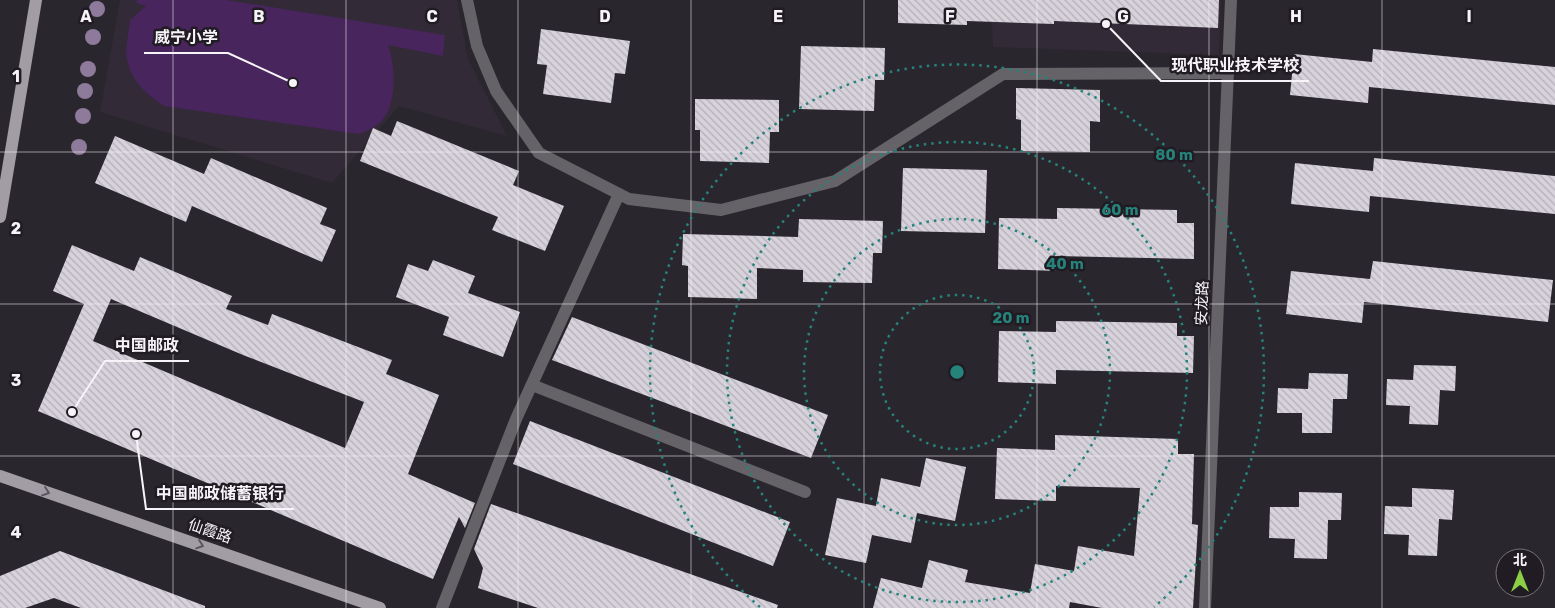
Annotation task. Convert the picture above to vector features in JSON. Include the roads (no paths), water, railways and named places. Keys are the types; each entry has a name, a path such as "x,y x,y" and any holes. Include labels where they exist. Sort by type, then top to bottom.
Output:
{"main road":[{"path":"0,217 36,0"},
{"name":"仙霞路","path":"0,476 380,608"}],"street":[{"path":"467,0 477,46 496,91 539,153 629,199 721,210 835,181 1004,74 1228,73"},
{"name":"安龙路","path":"1205,608 1231,0"},
{"path":"442,608 516,419 619,194"},
{"path":"532,385 805,492"}],"place":[{"name":"现代职业技术学校","path":"1106,24"},
{"name":"威宁小学","path":"293,83"},
{"name":"中国邮政","path":"72,412"},
{"name":"中国邮政储蓄银行","path":"136,434"}]}
